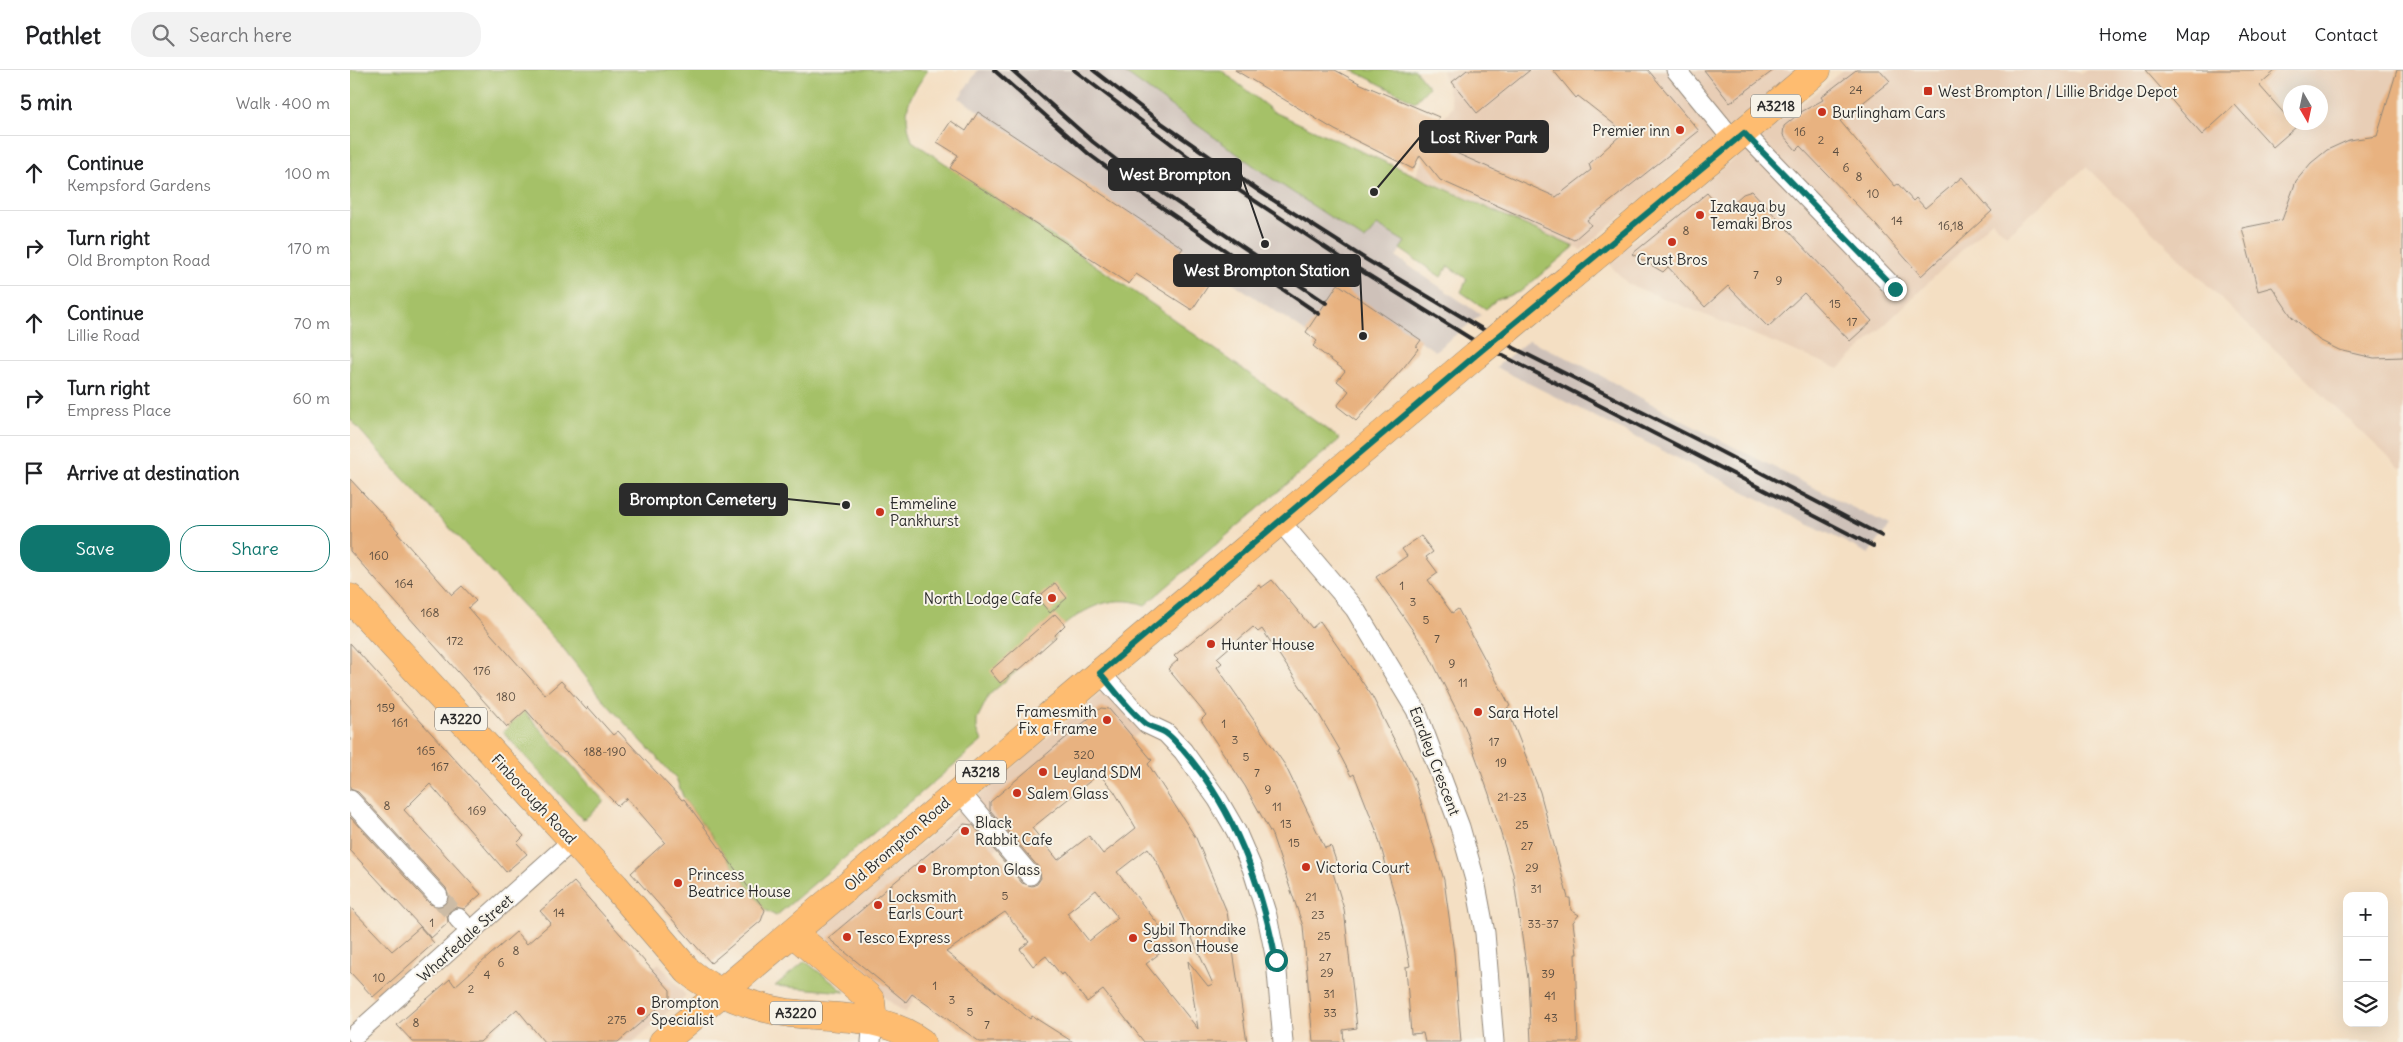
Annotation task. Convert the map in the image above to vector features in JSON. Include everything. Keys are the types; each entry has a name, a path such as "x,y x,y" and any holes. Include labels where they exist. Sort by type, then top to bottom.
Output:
{"main road":[{"name":"A3218","path":"1739,137 1817,70"},
{"name":"Old Brompton Road","path":"663,1042 1279,520 1739,137"},
{"name":"Finborough Road","path":"350,598 615,886 688,971 700,982 723,992"},
{"path":"793,933 867,996 871,1001 872,1031"},
{"name":"A3220","path":"723,992 750,1003 872,1031 895,1027 921,1042"}],"street":[{"path":"1676,70 1739,137 1895,289"},
{"name":"Eardley Crescent","path":"1279,520 1355,609 1416,710 1460,827 1476,880 1485,933 1494,1042"},
{"path":"1100,673 1142,720 1166,733 1184,751 1218,800 1236,831 1252,868 1267,916 1276,960 1283,1042"},
{"path":"959,791 1030,875"},
{"path":"350,800 438,896"},
{"name":"Wharfedale Street","path":"357,1034 572,841"},
{"path":"458,918 472,932"}],"shaded area":[{"path":"978,70 1121,70 1268,176 1365,240 1377,225 1405,242 1396,257 1481,315 1435,351 1338,284 1306,332 959,98"},
{"path":"1442,70 1797,70 1581,250 1416,175 1443,118 1453,107"},
{"path":"1843,70 2073,70 2082,73 2087,70 2403,70 2403,468 2400,468 2234,311 2086,167 2006,235 1992,221 1839,369 1628,284 1607,262"},
{"path":"1529,340 1576,362 1685,422 1889,526 1869,554 1496,367"},
{"path":"1107,688 1144,729 892,933 928,976 905,1013 820,949 819,929"},
{"path":"659,963 686,996 633,1042 564,1042"}],"green space":[{"path":"350,70 928,70 916,88 907,111 912,141 1155,306 1340,439 1145,605 1120,601 1107,602 1085,611 1054,634 1056,637 989,695 977,719 977,729 982,741 776,916 765,910 684,799 676,778 607,704 563,648 397,472 350,419"},
{"path":"1121,70 1221,70 1274,112 1574,247 1520,292 1496,300 1486,309 1461,292 1467,279 1448,266 1441,277 1400,249 1405,242 1377,225 1365,240 1268,176"},
{"path":"1352,70 1415,70 1429,87 1415,102"},
{"path":"524,711 604,801 586,818 582,819 503,732"},
{"path":"805,961 845,992 775,986"}],"building":[{"path":"1235,70 1335,70 1361,84 1439,117 1434,127 1456,153 1556,197 1591,170 1589,164 1624,132 1578,96 1576,98 1553,70 1648,70 1699,131 1587,220 1591,225 1574,240 1440,180 1420,155 1413,169 1335,130"},
{"path":"1467,70 1530,70 1477,113 1452,82"},
{"path":"1704,70 1774,70 1730,103"},
{"path":"1856,70 1880,70 1890,81 1840,121 1895,186 1898,184 1913,201 1916,198 1925,208 1962,177 1992,211 1921,276 1876,225 1800,146 1796,150 1783,135 1784,126 1801,112 1823,100 1821,97"},
{"path":"2145,70 2276,70 2259,85 2283,112 2283,130 2293,130 2273,147 2235,105 2202,135"},
{"path":"2397,70 2403,70 2403,357 2374,358 2339,350 2319,340 2292,317 2272,287 2258,291 2242,228 2282,220 2296,181 2311,163 2327,150 2349,140 2377,136"},
{"path":"978,112 1183,248 1174,260 1210,283 1192,310 1136,274 1129,284 950,168 958,155 937,142 951,121 966,131"},
{"path":"1752,191 1872,321 1850,341 1804,293 1768,327 1728,286 1705,307 1668,267 1663,272 1632,254 1707,193 1723,212 1743,194"},
{"path":"1338,284 1421,340 1416,347 1418,349 1404,367 1356,421 1337,406 1349,391 1337,381 1345,371 1313,346 1317,341 1306,332"},
{"path":"350,479 399,532 397,533 452,595 462,586 476,601 468,608 545,695 561,681 613,735 618,731 682,800 684,799 765,910 761,921 711,963 631,873 665,842 627,798 618,806 564,753 526,710 507,727 350,551"},
{"path":"1421,536 1433,552 1426,557 1438,573 1428,580 1452,613 1458,609 1510,706 1507,708 1540,792 1568,898 1570,898 1571,910 1579,915 1573,922 1577,954 1575,954 1578,1042 1531,1042 1528,979 1513,874 1489,794 1465,727 1427,651 1376,577 1407,556 1402,549"},
{"path":"1272,580 1312,628 1320,621 1372,696 1414,779 1444,880 1454,953 1461,1042 1425,1042 1423,1033 1411,1034 1406,967 1410,966 1399,910 1376,830 1354,774 1351,776 1338,751 1340,750 1320,716 1262,629 1258,632 1253,627 1217,658 1222,663 1217,667 1285,765 1325,848 1331,846 1337,864 1331,866 1344,909 1357,1028 1343,1030 1344,1042 1313,1042 1303,926 1272,835 1245,786 1201,720 1206,715 1168,669 1178,660 1174,656 1259,585 1261,588"},
{"name":"North Lodge Cafe","path":"1055,583 1067,598 1050,613 1037,598"},
{"path":"1055,614 1065,625 1055,635 1056,637 1018,671 1016,670 1000,683 990,671"},
{"path":"350,643 524,836 517,843 527,854 506,872 430,784 404,810 481,894 464,909 456,907 451,909 447,915 448,923 431,938 350,850 350,817 430,904 440,907 449,900 446,888 358,792 350,789"},
{"path":"1101,708 1109,709 1152,760 1148,764 1196,838 1227,912 1247,1042 1144,1042 1103,990 1087,1002 1064,973 1061,975 1046,956 1033,966 1020,949 1029,942 1005,912 946,952 1030,1019 1032,1016 1073,1042 980,1042 912,994 906,1002 828,938 964,824 973,825 1022,883 1032,886 1037,884 1041,878 1039,868 990,810 990,802","holes":["1099,774 1114,791 1136,828 1103,854 1089,836 1058,860 1032,828","1148,848 1159,866 1213,984 1208,986 1188,961 1198,1029 1146,964 1173,943 1117,872","1096,890 1118,918 1089,941 1067,913"]},
{"path":"574,882 670,990 670,998 618,1042 544,1042 517,1009 480,1042 413,1042 397,1025 450,979 455,986 516,932 527,944 551,923 540,911"},
{"path":"350,907 392,951 420,927 434,943 373,997 350,972"}],"tunnel":[{"path":"438,896 458,918"}],"railway":[{"path":"994,70 1090,155 1148,198 1319,314"},
{"path":"1012,70 1093,142 1132,172 1326,303"},
{"path":"1074,70 1190,158 1352,265 1478,343 1873,546"},
{"path":"1093,70 1160,122 1259,191 1367,260 1514,348 1704,443 1882,536"}],"place":[{"name":"West Brompton / Lillie Bridge Depot","path":"1928,91"},
{"name":"Burlingham Cars","path":"1822,112"},
{"name":"Premier inn","path":"1680,130"},
{"name":"Lost River Park","path":"1374,192"},
{"name":"Izakaya by Temaki Bros","path":"1700,215"},
{"name":"Crust Bros","path":"1672,242"},
{"name":"West Brompton","path":"1265,244"},
{"name":"West Brompton Station","path":"1363,336"},
{"name":"Brompton Cemetery","path":"846,505"},
{"name":"Emmeline Pankhurst","path":"880,512"},
{"name":"North Lodge Cafe","path":"1052,598"},
{"name":"Hunter House","path":"1211,644"},
{"name":"Sara Hotel","path":"1478,712"},
{"name":"Framesmith Fix a Frame","path":"1107,720"},
{"name":"Leyland SDM","path":"1043,772"},
{"name":"Salem Glass","path":"1017,793"},
{"name":"Black Rabbit Cafe","path":"965,831"},
{"name":"Victoria Court","path":"1306,867"},
{"name":"Brompton Glass","path":"922,869"},
{"name":"Princess Beatrice House","path":"678,883"},
{"name":"Locksmith Earls Court","path":"878,905"},
{"name":"Tesco Express","path":"847,937"},
{"name":"Sybil Thorndike Casson House","path":"1133,938"},
{"name":"Brompton Specialist","path":"641,1011"}],"route":[{"path":"1276,960 1267,916 1252,868 1236,831 1218,800 1184,751 1166,733 1147,724 1100,673 1279,520 1744,133 1895,289"}]}
